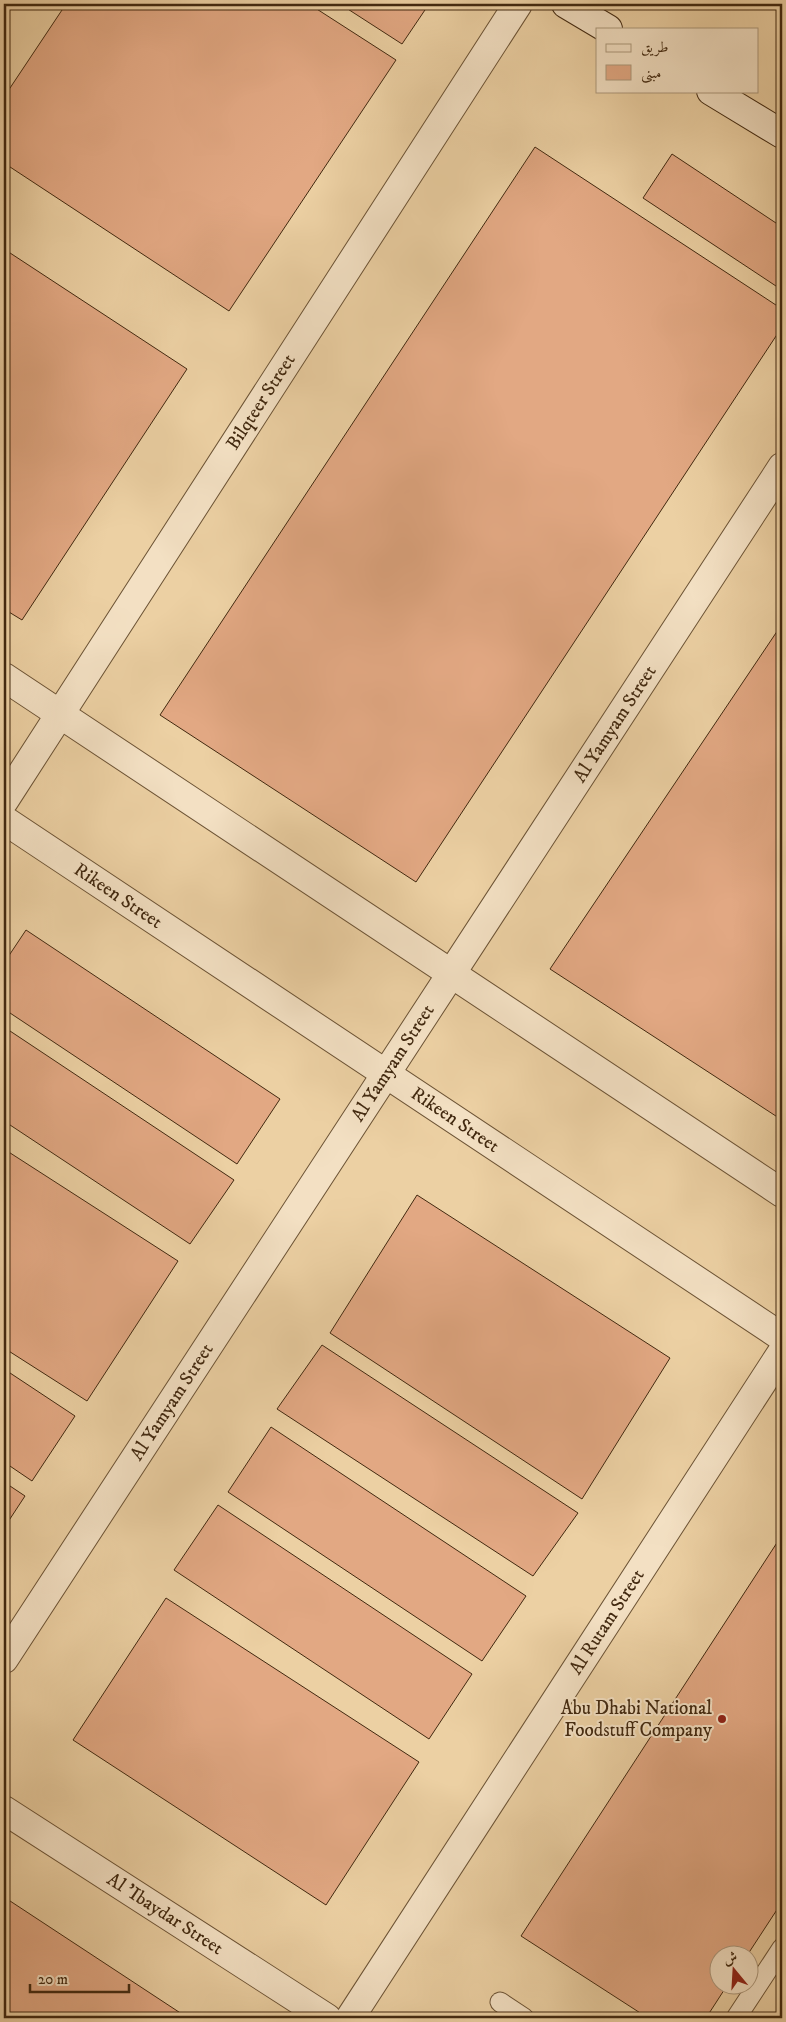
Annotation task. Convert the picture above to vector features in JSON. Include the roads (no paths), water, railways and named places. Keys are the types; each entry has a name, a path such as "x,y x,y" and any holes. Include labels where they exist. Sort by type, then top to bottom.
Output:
{"street":[{"name":"Bilqteer Street","path":"4,801 518,4"},
{"path":"566,4 606,28"},
{"path":"713,92 782,134"},
{"name":"Al Yamyam Street","path":"4,1659 782,466"},
{"path":"4,677 782,1193"},
{"name":"Rikeen Street","path":"4,820 782,1337"},
{"name":"Al Rutam Street","path":"350,2018 782,1352"},
{"name":"Al 'Ibaydar Street","path":"4,1810 327,2018"}],"lane":[{"path":"736,2018 782,1948"},
{"path":"500,2002 524,2018"}],"place":[{"name":"Abu Dhabi National Foodstuff Company","path":"722,1719"}]}
